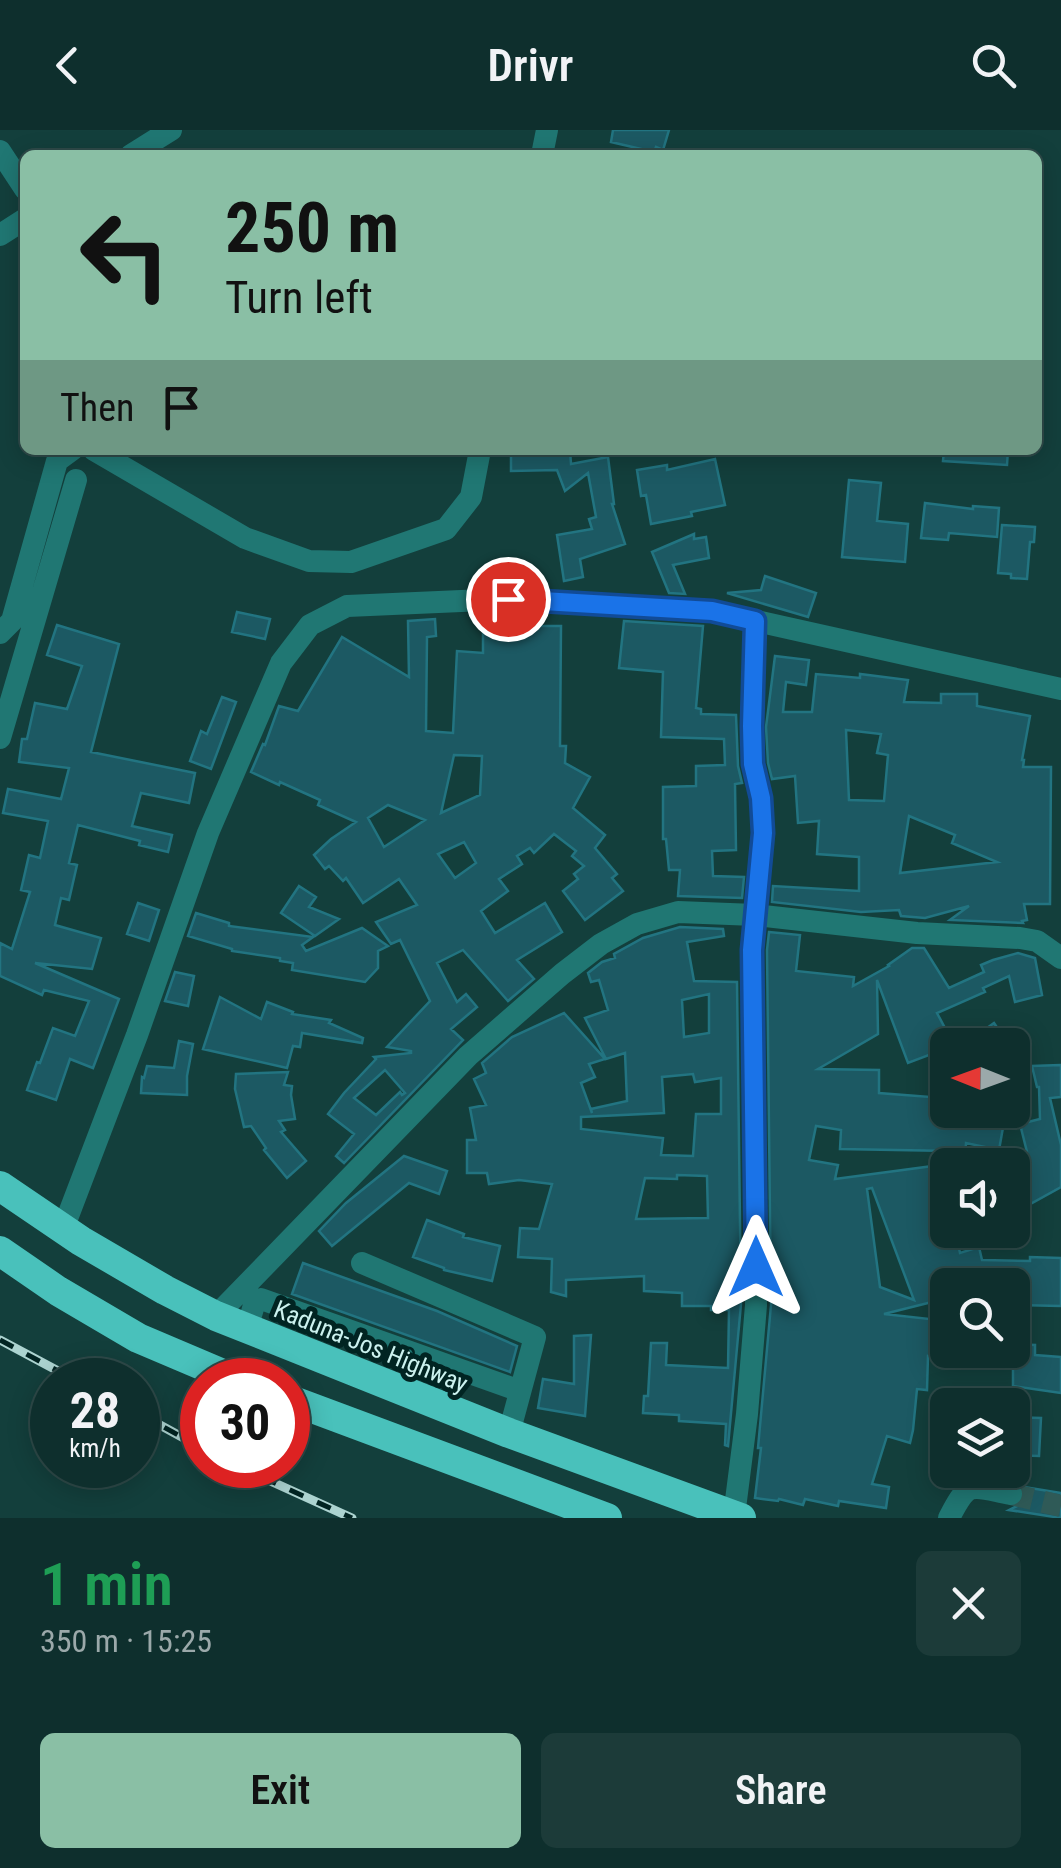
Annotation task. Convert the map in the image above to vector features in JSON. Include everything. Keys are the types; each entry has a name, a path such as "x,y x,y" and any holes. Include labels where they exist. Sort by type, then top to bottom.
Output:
{"highway":[{"name":"Kaduna-Jos Highway","path":"0,1186 63,1229 216,1316 509,1433 737,1517"},
{"path":"0,1251 138,1338 185,1358"},
{"path":"310,1407 607,1518"}],"street":[{"path":"8,130 0,148 20,181"},
{"path":"0,633 12,621 58,460 65,455"},
{"path":"103,455 245,538 309,561 352,562 446,529 470,497 479,455"},
{"path":"0,738 76,480"},
{"path":"63,1229 208,833 281,663 310,626 347,606 508,599 712,611 1061,689"},
{"path":"737,1517 756,1304 752,950 763,833 761,798 753,764 755,621"},
{"path":"216,1316 468,1056 562,974 601,944 638,924 678,912 755,915 917,933 1020,938 1036,941 1061,958"},
{"path":"362,1262 535,1337 509,1433"},
{"path":"247,1329 254,1304 261,1299 520,1391"},
{"path":"949,1518 962,1492 970,1488 1011,1494"}],"building":[{"path":"613,130 669,130 663,150 611,142"},
{"path":"511,455 570,455 571,464 608,457 612,504 625,544 580,559 583,577 564,581 557,535 592,529 589,519 596,517 588,473 565,491 557,470 511,471"},
{"path":"944,455 1008,455 1007,465 943,461"},
{"path":"715,459 725,505 651,524 637,470 667,465 667,470"},
{"path":"849,480 881,483 877,521 908,524 905,562 842,557"},
{"path":"925,503 999,508 997,537 949,533 948,540 921,538"},
{"path":"1002,525 1035,527 1027,579 998,573"},
{"path":"694,534 694,539 706,537 709,558 673,565 685,594 669,593 652,552"},
{"path":"765,576 816,593 808,617 727,593 761,590"},
{"path":"237,612 270,619 265,639 232,632"},
{"path":"435,619 436,636 427,637 426,731 453,733 457,651 483,653 483,626 561,626 560,746 566,746 565,763 590,777 573,808 605,835 595,848 617,874 612,878 623,891 585,920 563,891 578,879 574,874 584,866 572,856 576,851 554,834 534,853 530,848 517,856 522,864 499,879 508,891 481,911 495,933 545,903 562,932 517,960 534,979 508,1001 463,950 437,963 457,1002 466,994 477,1007 451,1029 463,1040 344,1163 336,1156 354,1134 328,1114 374,1057 411,1053 387,1047 430,1001 400,940 391,944 376,922 417,905 399,879 363,903 346,878 343,881 329,866 325,869 314,855 356,822 318,805 320,800 251,772 279,706 298,711 342,637 409,677 408,621","holes":["454,755 482,756 480,795 441,813","388,805 425,820 384,847 368,818","464,842 476,863 455,878 438,854","385,1070 405,1093 400,1092 376,1115 354,1098"]},
{"path":"624,621 703,626 696,708 701,709 701,714 736,715 742,783 735,784 736,850 712,851 713,876 744,877 742,898 678,896 680,870 669,870 663,839 663,787 696,786 696,766 725,765 724,739 661,737 663,672 619,668"},
{"path":"57,625 119,644 91,752 195,773 189,803 141,793 132,826 172,835 168,852 78,825 69,863 77,865 69,900 61,898 55,925 101,938 92,969 35,963 119,999 93,1068 70,1059 56,1100 27,1090 53,1028 75,1036 89,1001 44,990 42,995 0,976 0,943 12,949 30,892 21,890 29,855 40,858 48,821 3,813 8,789 61,799 69,768 19,762 22,739 27,739 35,703 67,709 82,666 47,655"},
{"path":"775,656 809,660 806,685 786,682 783,712 812,712 816,674 860,678 860,674 908,680 904,702 941,703 941,694 977,694 977,706 1030,716 1023,767 1051,767 1050,904 1024,904 1027,920 1023,923 950,920 969,906 925,918 901,916 899,910 861,912 772,902 773,886 859,891 859,857 817,854 819,821 798,823 795,776 772,779 766,727","holes":["846,730 881,734 877,753 888,755 884,801 849,800","909,816 955,835 952,843 997,862 900,873"]},
{"path":"222,697 236,702 211,769 190,761 201,731 207,734"},
{"path":"299,886 316,897 309,907 339,919 315,936 281,913"},
{"path":"138,903 159,910 149,941 127,934"},
{"path":"196,913 229,926 313,937 302,945 306,951 362,928 388,946 378,951 378,968 365,982 292,970 293,963 280,958 232,951 188,936"},
{"path":"680,927 723,929 724,936 687,942 694,981 737,982 741,1304 728,1446 726,1424 679,1421 679,1415 643,1413 644,1396 648,1396 651,1343 667,1343 666,1365 728,1368 729,1310 682,1306 682,1293 644,1291 644,1276 566,1280 566,1296 551,1292 552,1259 518,1257 520,1228 539,1229 552,1184 519,1180 489,1184 487,1173 467,1173 467,1140 476,1140 470,1108 486,1105 474,1079 486,1073 482,1063 512,1037 564,1013 605,1059 589,1064 595,1077 581,1083 592,1113 591,1109 627,1101 625,1053 606,1059 585,1018 608,1010 599,980 591,982 588,973 643,938","holes":["709,994 709,1033 684,1037 682,1000","693,1074 695,1082 721,1078 721,1114 696,1114 693,1156 661,1155 663,1138 581,1129 581,1117 664,1113 662,1077","677,1175 707,1176 708,1218 636,1219 645,1178 677,1179"]},
{"path":"769,932 800,935 796,971 854,977 853,986 912,948 924,948 949,988 984,972 981,965 993,960 1018,953 1035,958 1042,995 1015,1002 1009,976 983,988 985,992 937,1013 945,1028 930,1028 930,1055 908,1063 877,980 878,1034 818,1069 879,1070 879,1093 930,1097 930,1128 1003,1128 999,1148 966,1143 966,1148 930,1151 840,1149 841,1130 816,1126 809,1160 838,1165 835,1179 930,1166 930,1248 959,1248 960,1253 979,1248 982,1260 1061,1258 1061,1306 1030,1305 1030,1268 930,1268 930,1302 884,1314 930,1319 927,1390 917,1389 910,1443 887,1436 872,1484 889,1487 886,1508 839,1501 838,1506 805,1499 803,1505 755,1498 771,1305","holes":["872,1188 914,1300 880,1287 867,1189"]},
{"path":"175,972 194,976 188,1006 165,1001"},
{"path":"220,997 261,1019 267,1002 292,1014 331,1020 329,1023 363,1038 362,1043 302,1033 300,1047 293,1046 287,1068 203,1049"},
{"path":"179,1041 193,1044 187,1095 141,1093 147,1066 174,1068"},
{"path":"1061,1065 1061,1097 1050,1098 1061,1145 1061,1187 1030,1204 1030,1148 1026,1148 1021,1128 1030,1128 1030,1122 1040,1119 1039,1087 1032,1066"},
{"path":"288,1072 284,1085 292,1086 295,1119 279,1121 285,1130 281,1132 306,1161 287,1178 251,1126 244,1127 235,1089 236,1074"},
{"path":"404,1156 447,1171 439,1194 409,1183 332,1246 319,1231 346,1203"},
{"path":"427,1220 464,1234 463,1237 500,1246 492,1281 444,1270 413,1257"},
{"path":"303,1263 437,1311 517,1346 510,1372 292,1294"},
{"path":"591,1335 585,1416 538,1408 543,1379 574,1384 574,1336"},
{"path":"1030,1345 1035,1345 1035,1355 1061,1357 1061,1393 1013,1386 1013,1368 1030,1368"},
{"path":"1030,1418 1041,1418 1039,1456 1030,1456"},
{"path":"1024,1488 1061,1493 1061,1518 1009,1510 1023,1503"}],"tunnel":[{"path":"1011,1494 1061,1506"}],"railway":[{"path":"0,1340 34,1358"},
{"path":"160,1425 180,1436"},
{"path":"286,1488 352,1518"}],"route":[{"path":"508,599 712,611 755,621 753,764 761,798 763,833 752,950 756,1267"}]}
